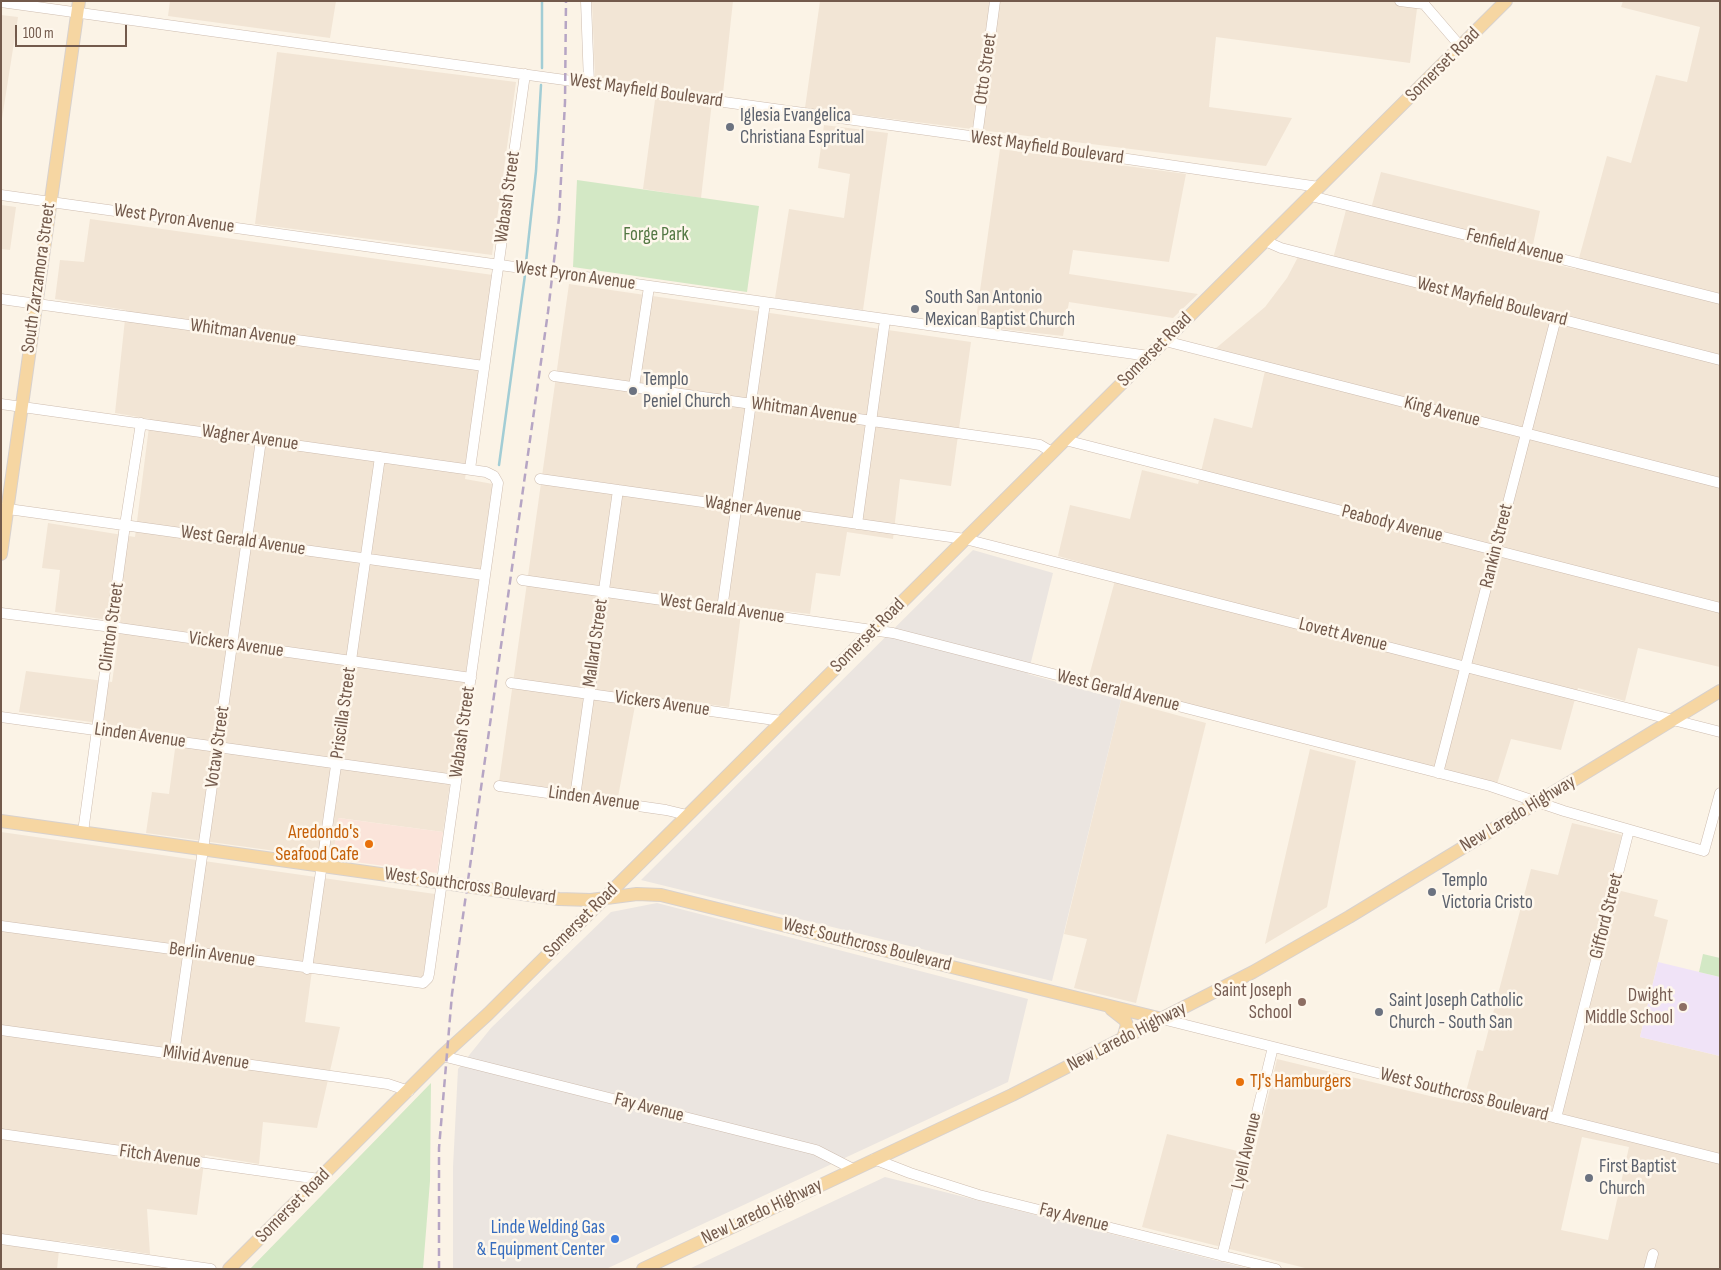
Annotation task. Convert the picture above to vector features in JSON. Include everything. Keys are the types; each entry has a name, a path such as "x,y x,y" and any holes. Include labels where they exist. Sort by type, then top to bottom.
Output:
{"main road":[{"name":"Somerset Road","path":"229,1269 442,1056 488,1014 1506,1"},
{"name":"South Zarzamora Street","path":"1,554 4,508 21,407 78,7"},
{"name":"New Laredo Highway","path":"643,1269 1012,1095 1253,972 1349,917 1720,691"},
{"name":"West Southcross Boulevard","path":"1,820 559,899 582,901 649,893 674,897 1162,1019"},
{"path":"1105,1005 1125,1020 1126,1030 1123,1039"}],"street":[{"path":"586,1 589,83"},
{"name":"Otto Street","path":"977,137 995,1"},
{"path":"1400,1 1424,3 1461,46"},
{"name":"West Mayfield Boulevard","path":"1,2 78,7 525,74 977,137 1315,191"},
{"name":"Wabash Street","path":"470,469 525,74"},
{"name":"Fenfield Avenue","path":"1315,191 1720,299"},
{"name":"West Pyron Avenue","path":"1,195 1149,356"},
{"name":"West Mayfield Boulevard","path":"1265,241 1281,248 1720,360"},
{"path":"634,387 649,287"},
{"name":"Whitman Avenue","path":"1,299 484,366"},
{"path":"722,609 765,303"},
{"name":"Rankin Street","path":"1438,773 1556,318"},
{"path":"857,524 885,320"},
{"name":"King Avenue","path":"1165,340 1720,483"},
{"name":"Whitman Avenue","path":"554,376 1036,444 1052,452"},
{"name":"Wagner Avenue","path":"1,404 470,469 486,472 497,479"},
{"name":"Clinton Street","path":"83,832 125,525 141,423"},
{"name":"Votaw Street","path":"174,1054 261,440"},
{"name":"Peabody Avenue","path":"1065,440 1720,608"},
{"name":"Priscilla Street","path":"307,969 380,457"},
{"name":"Wabash Street","path":"422,983 428,978 429,974 497,479"},
{"name":"Wagner Avenue","path":"540,479 965,539"},
{"name":"Mallard Street","path":"575,797 618,490"},
{"name":"West Gerald Avenue","path":"4,508 484,575"},
{"name":"Lovett Avenue","path":"965,539 1720,732"},
{"name":"West Gerald Avenue","path":"522,580 894,633 1490,786 1564,811 1704,850 1720,793"},
{"name":"Vickers Avenue","path":"1,613 471,678"},
{"name":"Vickers Avenue","path":"511,683 782,721"},
{"name":"Linden Avenue","path":"1,716 456,780"},
{"name":"Linden Avenue","path":"499,786 666,810 688,815"},
{"name":"Gifford Street","path":"1556,1118 1629,830"},
{"name":"Berlin Avenue","path":"1,926 307,969 422,983"},
{"name":"West Southcross Boulevard","path":"1162,1019 1720,1159"},
{"name":"Milvid Avenue","path":"1,1030 388,1084 409,1091"},
{"name":"Lyell Avenue","path":"1222,1256 1273,1047"},
{"name":"Fay Avenue","path":"442,1056 816,1150 853,1169"},
{"name":"Fitch Avenue","path":"1,1134 319,1179"},
{"name":"Fay Avenue","path":"874,1159 910,1173 979,1195 1276,1269"},
{"path":"1,1239 211,1269"},
{"path":"1649,1269 1653,1254"}],"shaded area":[{"path":"170,1 336,1 330,38 168,16"},
{"path":"592,1 733,1 723,93 713,93 701,198 643,189 657,85 595,77"},
{"path":"820,1 1418,1 1410,63 1216,37 1209,107 1292,118 1266,166 805,108"},
{"path":"1623,1 1720,1 1720,667 1638,648 1625,701 1578,688 1561,750 1511,739 1497,784 1088,680 1117,573 1058,556 1070,505 1130,519 1142,470 1198,484 1214,418 1252,428 1267,362 1215,349 1265,307 1287,278 1298,257 1331,266 1346,210 1369,216 1381,172 1540,211 1530,259 1576,269 1607,156 1631,163 1656,75 1687,82 1700,27 1621,7"},
{"path":"1,15 18,17 1,125"},
{"path":"277,52 516,82 492,255 255,224"},
{"path":"824,125 888,133 863,310 775,298 789,209 844,218 850,174 818,168"},
{"path":"1000,149 1186,174 1169,262 1073,250 1069,274 1198,294 1173,318 1069,302 1063,336 975,326"},
{"path":"1,205 16,207 10,250 1,249"},
{"path":"90,219 493,275 465,479 493,484 443,832 339,818 333,859 146,833 152,792 169,794 177,734 19,712 26,671 112,682 121,622 55,612 60,570 42,568 48,523 135,537 150,419 115,413 126,310 55,299 60,260 84,262"},
{"path":"569,284 971,342 951,486 900,479 893,539 847,532 840,576 816,573 810,614 742,606 729,707 637,695 618,797 499,782"},
{"path":"973,550 1053,573 1028,674 1121,700 1052,981 641,880"},
{"path":"1121,700 1206,723 1136,1003 1074,988 1087,939 1064,934"},
{"path":"1310,749 1356,761 1327,907 1265,944"},
{"path":"338,818 443,832 437,873 333,859"},
{"path":"1572,823 1622,835 1609,888 1658,900 1654,916 1668,920 1640,1037 1720,1056 1720,1269 1309,1269 1142,1227 1167,1134 1254,1155 1277,1059 1463,1103 1477,1050 1483,1051 1531,869 1558,875","holes":["1582,1137 1629,1147 1608,1240 1561,1230"]},
{"path":"1,832 435,894 423,979 313,963 305,1022 340,1027 317,1128 263,1122 259,1164 205,1155 197,1215 147,1209 150,1254 60,1241 57,1269 1,1269"},
{"path":"657,903 1028,999 1008,1082 606,1269 453,1269 453,1167 458,1069 491,1028 611,912"},
{"name":"Dwight Middle School","path":"1658,962 1720,977 1720,1056 1640,1037"},
{"path":"885,1177 1250,1269 689,1269"}],"green space":[{"name":"Forge Park","path":"577,180 759,206 747,292 573,267"},
{"path":"1703,954 1720,958 1720,977 1699,972"},
{"path":"431,1083 430,1181 423,1269 250,1269"}],"waterway":[{"path":"542,1 542,68"},
{"path":"526,262 536,171 541,85"},
{"path":"499,465 525,275"}],"railway":[{"path":"439,1269 439,1148 452,994 548,312 559,218 565,102 566,1"}],"place":[{"name":"Iglesia Evangelica Christiana Espritual","path":"730,127"},
{"name":"South San Antonio Mexican Baptist Church","path":"915,309"},
{"name":"Templo Peniel Church","path":"633,391"},
{"name":"Aredondo's Seafood Cafe","path":"369,844"},
{"name":"Templo Victoria Cristo","path":"1432,892"},
{"name":"Saint Joseph School","path":"1302,1002"},
{"name":"Dwight Middle School","path":"1683,1007"},
{"name":"Saint Joseph Catholic Church - South San","path":"1379,1012"},
{"name":"TJ's Hamburgers","path":"1240,1082"},
{"name":"First Baptist Church","path":"1589,1178"},
{"name":"Linde Welding Gas & Equipment Center","path":"615,1239"}]}
